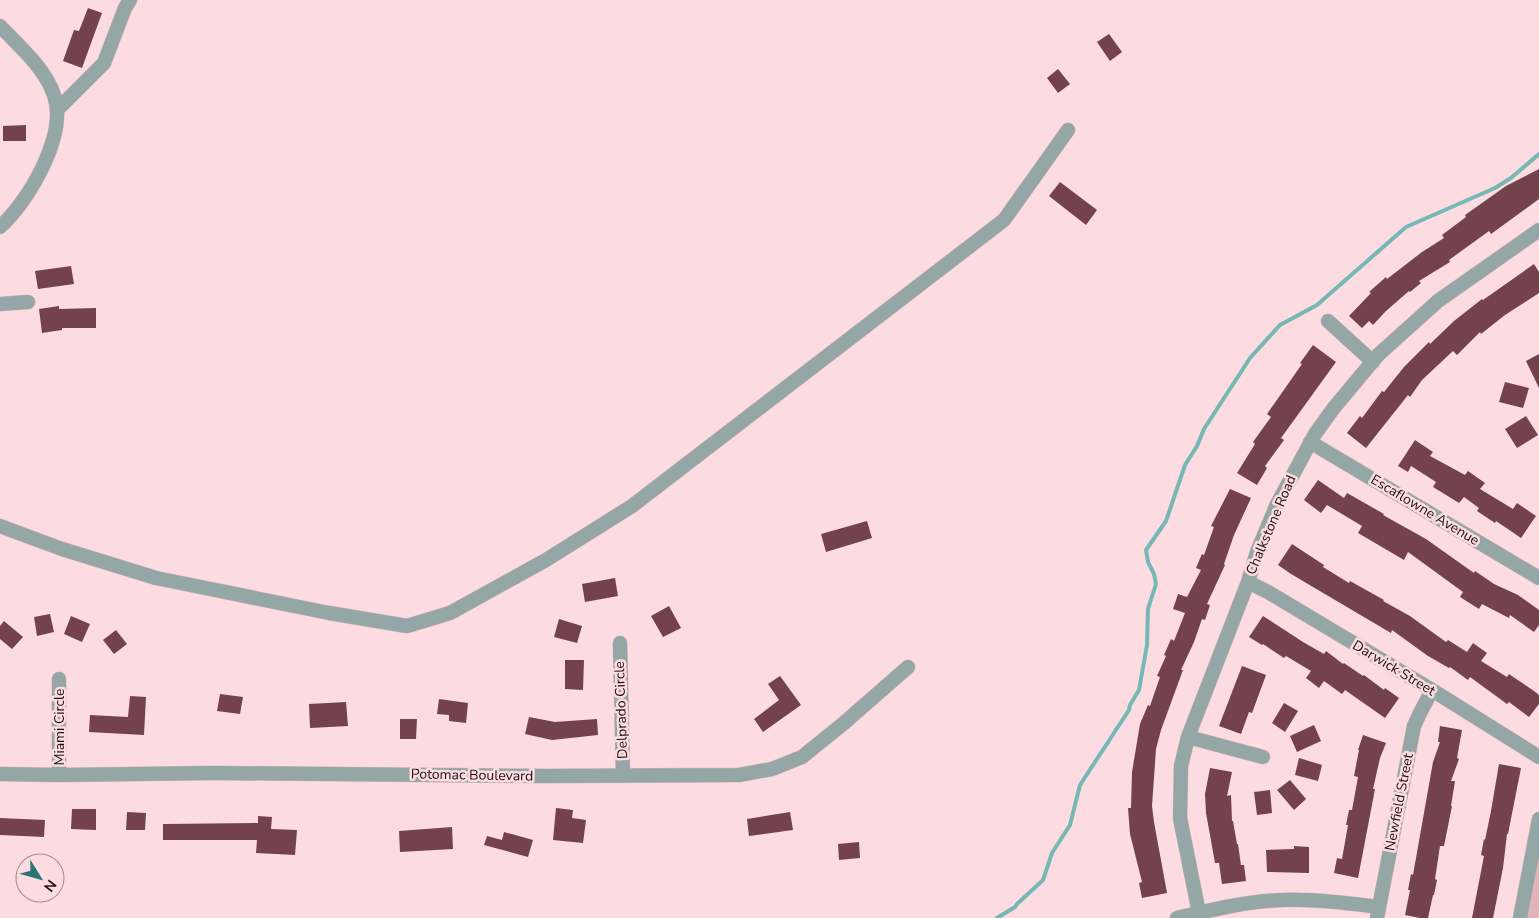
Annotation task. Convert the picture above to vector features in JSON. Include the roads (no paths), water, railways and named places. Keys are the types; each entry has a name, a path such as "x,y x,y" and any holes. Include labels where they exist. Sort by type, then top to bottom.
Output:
{"street":[{"path":"58,109 104,63 124,8 130,0"},
{"path":"0,26 48,80 58,109 53,139 45,163 16,211 0,227"},
{"path":"0,526 62,549 156,578 310,609 407,626 450,613 546,560 632,506 1004,220 1068,130"},
{"name":"Chalkstone Road","path":"1199,912 1180,818 1181,766 1188,738 1248,582 1257,552 1277,504 1310,442 1333,408 1373,362 1438,300 1539,230"},
{"path":"0,304 28,302"},
{"path":"1328,322 1373,362"},
{"name":"Escaflowne Avenue","path":"1310,442 1539,578"},
{"name":"Darwick Street","path":"1248,582 1432,690 1539,757"},
{"name":"Delprado Circle","path":"620,643 624,776"},
{"name":"Potomac Boulevard","path":"0,774 213,773 738,776 788,764 802,756 908,667"},
{"name":"Miami Circle","path":"59,679 59,775"},
{"name":"Newfield Street","path":"1378,913 1414,726 1432,690"},
{"path":"1188,738 1263,757"},
{"path":"1520,918 1539,819"},
{"path":"1177,918 1199,912 1282,900 1338,902 1378,913"}],"waterway":[{"path":"997,918 1015,907 1043,880 1052,853 1070,825 1080,785 1129,710 1139,690 1147,645 1148,609 1156,584 1146,550 1166,521 1185,465 1197,446 1204,429 1250,358 1280,325 1317,305 1406,227 1495,188 1511,178 1539,154"}]}
